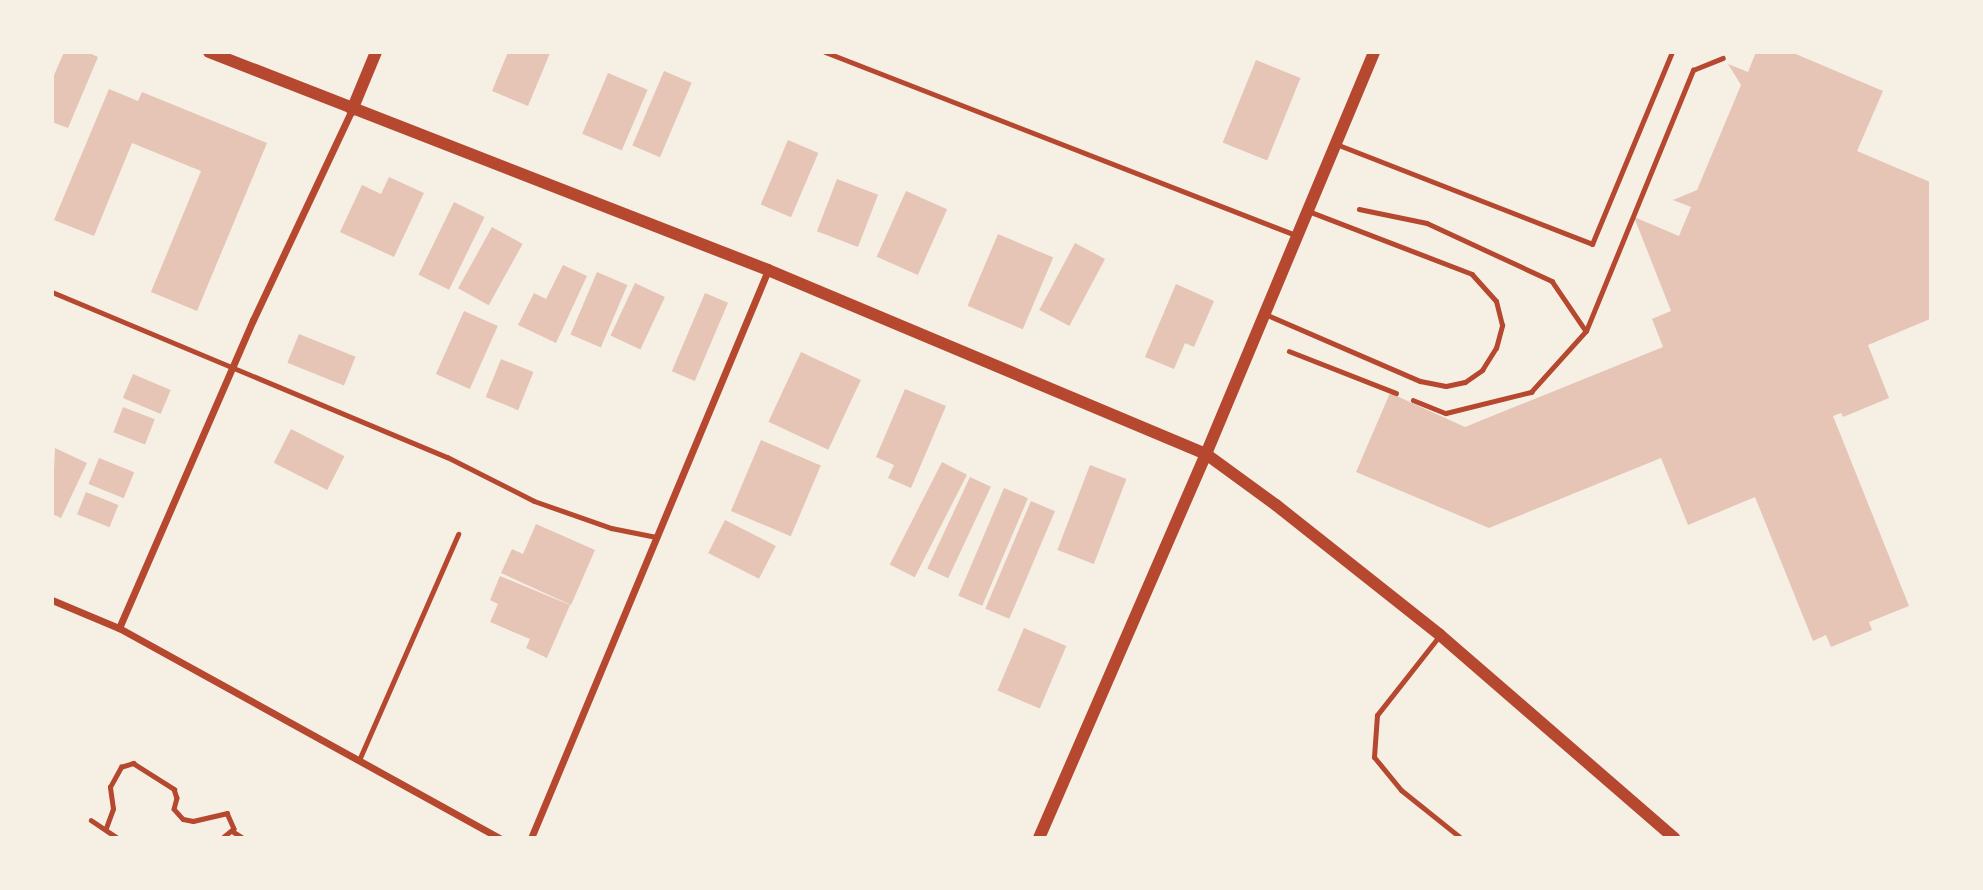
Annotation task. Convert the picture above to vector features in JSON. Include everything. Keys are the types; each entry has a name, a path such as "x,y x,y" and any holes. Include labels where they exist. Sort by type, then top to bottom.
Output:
{"street":[{"path":"209,52 768,270 1206,454 1276,505 1440,635 1674,838"},
{"path":"119,628 233,366 352,110 376,52"},
{"path":"1039,838 1206,454 1374,52"},
{"path":"531,838 768,270"},
{"path":"52,600 119,628 500,838"}],"lane":[{"path":"825,52 1298,236"},
{"path":"1336,144 1592,244 1672,52"},
{"path":"1265,314 1420,381 1446,386 1465,382 1482,370 1496,348 1502,325 1496,302 1472,274 1308,211"},
{"path":"52,292 233,366 338,414 447,457 534,501 611,528 656,537"},
{"path":"359,760 458,534"},
{"path":"1440,635 1377,715 1374,757 1401,790 1461,838"}],"path":[{"path":"1410,399 1446,413 1531,392 1586,331 1693,70 1723,58"},
{"path":"1348,207 1427,223 1552,281 1586,331"},
{"path":"1289,351 1398,394"},
{"path":"106,828 113,809 110,787 121,767 133,763 176,790 174,809 180,817 193,821 223,811 234,823 232,831 223,838"},
{"path":"91,820 118,838"},
{"path":"232,831 243,838"}],"building":[{"path":"64,52 87,52 98,57 68,128 52,122 52,80"},
{"path":"508,52 550,53 528,106 492,91"},
{"path":"1756,52 1791,52 1883,91 1857,151 1930,182 1930,319 1868,345 1889,398 1843,417 1841,413 1833,416 1909,606 1869,622 1872,630 1831,647 1826,635 1813,641 1755,497 1688,525 1661,458 1489,528 1356,472 1390,393 1465,427 1663,347 1652,319 1671,311 1634,217 1679,236 1691,207 1673,200 1697,190 1741,85 1728,64 1748,72"},
{"path":"1256,60 1301,78 1267,161 1223,143"},
{"path":"664,71 692,83 660,157 632,146"},
{"path":"608,73 648,90 622,151 582,134"},
{"path":"109,89 138,101 142,92 267,143 197,311 151,292 201,171 132,143 94,236 54,220"},
{"path":"788,140 818,153 791,217 761,204"},
{"path":"389,177 424,193 394,257 340,232 362,185 381,194"},
{"path":"837,179 878,195 858,247 817,231"},
{"path":"906,191 947,209 918,275 877,257"},
{"path":"454,202 485,217 449,290 418,275"},
{"path":"492,227 523,244 489,305 458,288"},
{"path":"998,234 1053,257 1023,329 968,306"},
{"path":"1075,243 1105,259 1069,326 1039,310"},
{"path":"563,265 587,276 556,343 518,325 534,293 546,299"},
{"path":"597,272 627,285 601,347 570,335"},
{"path":"635,283 665,297 640,350 610,336"},
{"path":"1176,284 1214,301 1194,347 1185,343 1174,369 1145,357"},
{"path":"705,293 728,303 695,381 672,371"},
{"path":"464,311 498,326 470,389 436,374"},
{"path":"299,334 356,357 344,386 287,363"},
{"path":"801,352 861,380 828,450 768,422"},
{"path":"501,359 533,372 518,410 486,397"},
{"path":"133,374 171,390 161,414 123,398"},
{"path":"905,389 946,406 911,488 888,478 894,465 876,457"},
{"path":"123,407 155,419 145,444 113,432"},
{"path":"291,429 344,456 327,490 274,463"},
{"path":"761,440 821,465 791,536 731,511"},
{"path":"55,448 87,463 61,518 52,514"},
{"path":"99,458 134,472 124,498 89,484"},
{"path":"942,462 967,475 915,577 890,564"},
{"path":"1090,465 1126,479 1094,564 1057,550"},
{"path":"970,477 991,487 948,578 927,569"},
{"path":"1004,488 1028,498 982,606 958,596"},
{"path":"86,492 118,505 109,527 77,514"},
{"path":"1031,501 1055,511 1009,619 985,609"},
{"path":"725,520 776,546 759,579 708,553"},
{"path":"536,524 595,550 571,605 501,573 512,549 523,554"},
{"path":"500,576 570,605 547,658 526,648 530,639 490,622 498,604 490,600"},
{"path":"1024,628 1066,646 1040,709 997,691"}]}
